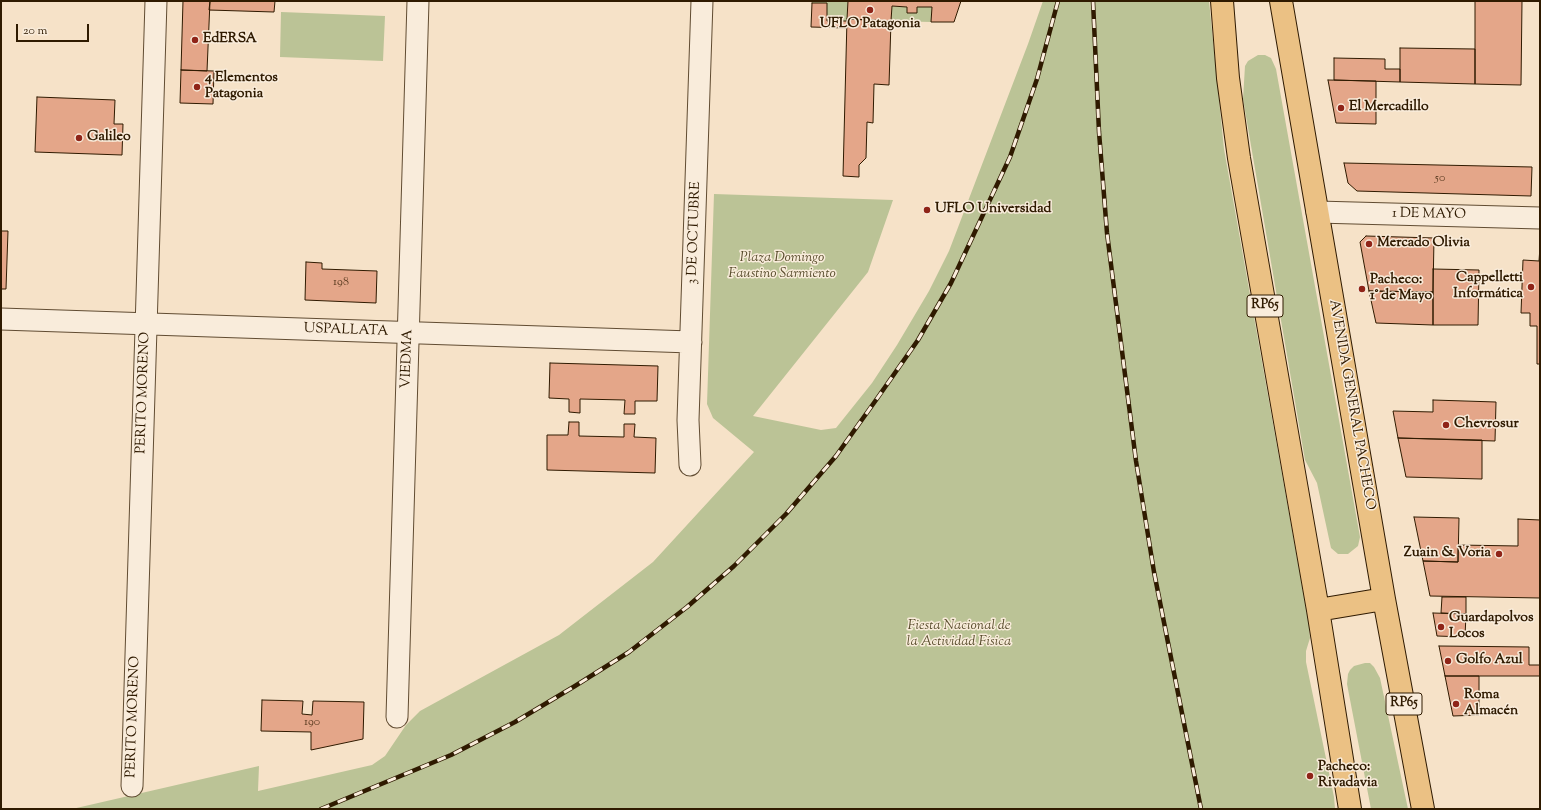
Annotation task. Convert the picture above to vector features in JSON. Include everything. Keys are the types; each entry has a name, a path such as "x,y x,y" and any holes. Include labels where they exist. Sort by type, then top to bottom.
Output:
{"main road":[{"name":"RP65","path":"1222,1 1228,78 1239,158 1318,610 1350,809"},
{"name":"AVENIDA GENERAL PACHECO","path":"1281,1 1384,599 1423,809"},
{"path":"1318,610 1384,599"}],"street":[{"name":"PERITO MORENO","path":"132,786 156,1"},
{"name":"VIEDMA","path":"397,717 418,1"},
{"name":"3 DE OCTUBRE","path":"690,465 688,443 702,1"},
{"name":"1 DE MAYO","path":"1317,212 1540,218"},
{"name":"USPALLATA","path":"1,319 691,342"}],"green space":[{"path":"812,1 848,1 847,21 827,21 827,4 812,3"},
{"path":"1043,1 1209,1 1224,149 1309,625 1310,638 1306,651 1306,662 1334,797 1335,809 72,809 259,766 258,791 372,765 385,756 406,725 420,711 559,635 653,562 754,452 713,418 707,404 714,194 893,200 868,272 753,416 821,430 836,428 872,383 897,345 929,291 949,251"},
{"path":"892,6 907,7 907,13 916,13 917,7 932,7 931,22 891,21"},
{"path":"281,12 385,16 383,61 280,57"},
{"path":"1258,55 1265,55 1271,58 1276,69 1360,537 1358,546 1348,554 1338,554 1331,548 1317,483 1305,460 1243,99 1245,66 1248,61"},
{"path":"1370,663 1374,667 1380,678 1408,809 1371,809 1347,684 1350,670 1354,666"}],"building":[{"name":"EdERSA","path":"183,1 210,1 207,71 181,70"},
{"path":"210,1 275,1 274,12 209,10"},
{"name":"UFLO Patagonia","path":"848,1 961,1 954,22 931,22 932,7 917,7 917,13 907,13 907,7 892,6 891,21 847,19"},
{"path":"1475,1 1522,1 1521,85 1475,84"},
{"path":"812,3 827,3 827,21 847,21 847,28 811,27"},
{"path":"847,19 891,21 889,85 874,84 873,123 867,122 866,158 859,165 859,177 843,176"},
{"path":"1400,48 1475,49 1475,84 1400,82"},
{"path":"1334,58 1385,59 1385,69 1400,69 1400,82 1334,80"},
{"name":"4 Elementos Patagonia","path":"181,70 214,71 213,104 180,103"},
{"path":"1328,80 1376,81 1376,124 1336,123"},
{"name":"Galileo","path":"37,97 115,100 114,124 123,124 122,155 35,152"},
{"path":"1344,163 1532,167 1531,196 1357,191 1348,183"},
{"path":"1,231 8,231 6,289 1,289"},
{"path":"1366,236 1434,238 1433,292 1369,291 1360,242"},
{"name":"Cappelletti Informática","path":"1540,247 1540,364 1537,364 1537,326 1530,326 1530,313 1521,313 1523,260 1539,261"},
{"path":"306,262 322,263 322,269 377,271 376,303 305,300"},
{"path":"1433,269 1479,270 1478,325 1433,325"},
{"path":"1369,291 1433,292 1433,325 1376,323"},
{"path":"550,363 658,366 657,401 635,401 635,414 624,414 625,400 580,399 580,413 569,412 569,399 549,398"},
{"name":"Chevrosur","path":"1433,400 1496,402 1495,441 1398,438 1393,411 1433,412"},
{"path":"569,422 579,422 579,436 624,437 624,424 635,424 634,437 656,438 655,473 547,470 547,435 568,435"},
{"path":"1398,438 1482,440 1482,479 1406,477"},
{"path":"1414,517 1459,518 1458,562 1423,561"},
{"name":"Zuain & Voria","path":"1518,519 1540,520 1540,598 1430,596 1423,561 1458,562 1458,545 1518,546"},
{"path":"1442,597 1466,597 1466,614 1441,613"},
{"path":"1433,613 1466,614 1465,637 1437,636"},
{"path":"1439,646 1529,647 1529,665 1540,665 1540,676 1445,676"},
{"path":"1445,676 1479,676 1479,715 1453,716"},
{"path":"262,700 303,701 302,714 312,715 313,701 364,702 363,739 311,750 311,732 261,731"}],"railway":[{"path":"321,809 451,755 515,722 629,652 687,607 734,566 786,514 836,456 918,340 951,283 1010,157 1037,79 1058,1"},
{"path":"1093,1 1099,132 1107,233 1136,461 1154,572 1201,809"}],"place":[{"name":"UFLO Patagonia","path":"870,10"},
{"name":"EdERSA","path":"195,40"},
{"name":"4 Elementos Patagonia","path":"197,87"},
{"name":"El Mercadillo","path":"1341,108"},
{"name":"Galileo","path":"79,138"},
{"name":"UFLO Universidad","path":"927,210"},
{"name":"Mercado Olivia","path":"1369,244"},
{"name":"Cappelletti Informática","path":"1531,287"},
{"name":"Pacheco: 1° de Mayo","path":"1362,289"},
{"name":"Chevrosur","path":"1446,425"},
{"name":"Zuain & Voria","path":"1499,554"},
{"name":"Guardapolvos Locos","path":"1441,627"},
{"name":"Golfo Azul","path":"1448,661"},
{"name":"Roma Almacén","path":"1456,704"},
{"name":"Pacheco: Rivadavia","path":"1310,776"}],"park label":[{"name":"Plaza Domingo Faustino Sarmiento","path":"782,268"},
{"name":"Fiesta Nacional de la Actividad Física","path":"959,636"}]}
